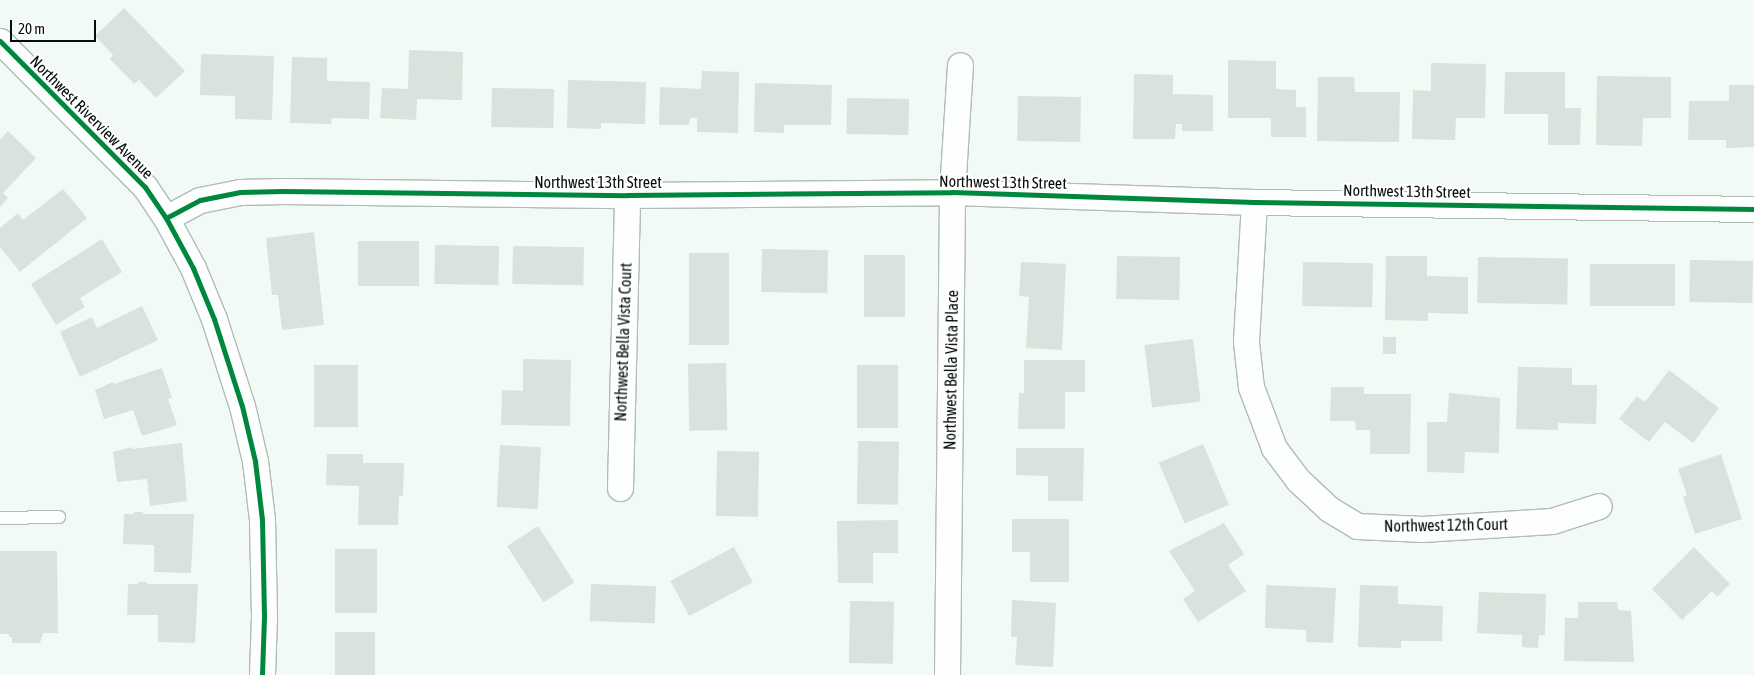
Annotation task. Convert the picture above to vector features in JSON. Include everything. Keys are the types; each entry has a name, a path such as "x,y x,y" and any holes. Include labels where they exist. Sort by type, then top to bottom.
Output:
{"street":[{"name":"Northwest Riverview Avenue","path":"0,42 118,157 145,187 166,218 193,268 214,319 242,406 255,461 262,520 264,617 262,675"},
{"name":"Northwest Bella Vista Place","path":"948,675 952,192 960,65"},
{"name":"Northwest 13th Street","path":"166,218 200,200 240,192 627,195 952,192 1254,202 1754,209"},
{"name":"Northwest Bella Vista Court","path":"620,488 627,195"},
{"name":"Northwest 12th Court","path":"1254,202 1246,342 1251,387 1274,448 1298,480 1329,509 1357,526 1422,528 1552,521 1599,506"}],"lane":[{"path":"0,518 59,517"}],"building":[{"path":"124,8 185,71 156,98 139,80 134,84 110,59 113,55 95,36"},
{"path":"409,50 463,52 462,100 417,99 416,120 380,118 382,88 408,89"},
{"path":"201,54 274,56 272,120 235,119 235,96 200,95"},
{"path":"292,57 327,58 327,81 370,82 369,119 332,118 331,124 290,123"},
{"path":"1228,60 1276,61 1276,89 1296,90 1296,107 1306,107 1306,137 1271,137 1271,118 1228,118"},
{"path":"1431,63 1486,64 1485,118 1456,118 1455,140 1412,139 1413,90 1431,91"},
{"path":"702,71 739,72 738,133 697,132 697,118 690,118 689,125 659,125 660,87 701,89"},
{"path":"1505,72 1565,72 1565,108 1581,108 1580,145 1548,145 1548,114 1504,114"},
{"path":"1134,74 1173,75 1173,94 1213,95 1213,131 1182,131 1182,124 1176,124 1175,139 1133,139"},
{"path":"1597,76 1671,77 1671,118 1643,118 1642,146 1596,145"},
{"path":"1318,77 1354,77 1355,92 1400,92 1399,142 1317,141"},
{"path":"568,80 646,82 645,124 601,123 601,129 567,128"},
{"path":"755,83 832,85 831,125 784,125 784,133 754,132"},
{"path":"1729,85 1754,85 1754,147 1726,148 1726,140 1688,140 1689,101 1729,101"},
{"path":"492,88 554,89 553,128 491,127"},
{"path":"1018,96 1081,97 1080,142 1017,141"},
{"path":"847,98 909,99 908,135 846,134"},
{"path":"8,131 36,158 3,193 8,198 0,207 0,140"},
{"path":"63,189 87,218 20,272 0,247 0,228 18,213 23,220"},
{"path":"314,232 324,325 282,330 278,295 272,295 266,238"},
{"path":"102,239 122,272 80,298 85,307 56,325 31,284"},
{"path":"358,241 419,241 419,286 358,286"},
{"path":"435,245 499,246 498,285 434,284"},
{"path":"513,246 584,247 583,285 512,284"},
{"path":"762,249 828,250 827,293 761,292"},
{"path":"689,253 729,253 729,345 689,345"},
{"path":"864,255 905,255 905,317 864,317"},
{"path":"1117,256 1180,257 1179,300 1116,299"},
{"path":"1386,256 1427,256 1427,276 1468,277 1468,314 1428,313 1428,321 1385,320"},
{"path":"1478,257 1568,259 1567,305 1477,303"},
{"path":"1690,260 1753,261 1752,303 1689,302"},
{"path":"1021,262 1066,264 1062,350 1026,348 1029,297 1019,296"},
{"path":"1303,262 1373,263 1372,307 1302,306"},
{"path":"1590,264 1675,264 1675,306 1590,306"},
{"path":"142,306 158,340 80,377 60,332 92,317 97,328"},
{"path":"1383,337 1396,337 1396,354 1383,354"},
{"path":"1193,339 1201,402 1152,408 1144,345"},
{"path":"523,359 571,360 570,426 501,425 502,390 523,391"},
{"path":"1024,360 1085,360 1085,392 1065,392 1065,429 1018,429 1019,393 1024,393"},
{"path":"726,363 727,430 689,431 688,364"},
{"path":"314,365 358,365 358,427 314,427"},
{"path":"857,365 898,365 898,428 857,428"},
{"path":"1518,367 1572,368 1572,385 1597,385 1596,424 1558,423 1558,430 1516,429"},
{"path":"162,368 172,398 168,399 177,425 142,436 133,410 104,419 95,390 113,382 114,384"},
{"path":"1669,370 1719,408 1693,443 1665,422 1649,442 1619,419 1637,396 1645,402"},
{"path":"1331,387 1364,387 1364,394 1411,394 1410,454 1370,454 1370,430 1356,430 1355,421 1330,421"},
{"path":"1449,393 1500,398 1499,453 1465,452 1464,473 1427,472 1427,422 1447,422"},
{"path":"858,441 899,442 898,505 857,504"},
{"path":"182,443 187,501 150,506 147,479 117,482 113,452 132,447 132,449"},
{"path":"1203,444 1229,505 1185,524 1159,463"},
{"path":"500,445 541,447 538,509 497,507"},
{"path":"1016,448 1084,448 1083,501 1048,501 1048,476 1016,475"},
{"path":"717,451 759,452 758,517 716,516"},
{"path":"327,454 363,454 363,463 404,463 403,496 399,496 398,525 358,525 359,486 326,485"},
{"path":"1721,454 1742,519 1695,534 1683,497 1687,495 1678,469"},
{"path":"134,512 143,512 143,514 194,514 191,573 154,572 154,545 123,544 124,514 134,514"},
{"path":"1012,519 1069,519 1069,582 1030,582 1030,552 1012,552"},
{"path":"898,520 898,553 873,553 873,583 838,583 837,521"},
{"path":"1224,523 1244,554 1228,565 1246,591 1198,622 1183,599 1195,591 1169,551"},
{"path":"538,526 574,582 543,602 507,546"},
{"path":"734,547 753,582 689,616 670,581"},
{"path":"1694,547 1730,584 1717,597 1712,591 1682,620 1652,589"},
{"path":"335,549 377,549 377,613 335,613"},
{"path":"0,551 57,551 58,633 43,633 40,643 12,643 12,637 9,637 9,634 0,634"},
{"path":"138,582 147,582 147,584 198,584 195,643 158,642 158,615 127,615 128,584 138,584"},
{"path":"591,584 656,586 655,623 590,621"},
{"path":"1266,585 1336,588 1333,643 1306,642 1306,630 1265,628"},
{"path":"1360,585 1398,586 1398,604 1443,606 1442,641 1401,641 1401,648 1358,647"},
{"path":"1479,592 1546,594 1545,635 1539,635 1538,648 1522,647 1522,635 1477,633"},
{"path":"1012,600 1056,603 1053,667 1015,665 1017,637 1011,637"},
{"path":"850,601 894,602 893,664 849,663"},
{"path":"1578,602 1617,602 1618,610 1631,611 1634,662 1564,661 1565,618 1578,618"},
{"path":"335,632 375,632 375,675 335,675"}],"cycle path":[{"path":"0,41 145,187 166,218 193,268 214,319 242,406 255,461 262,520 264,617 262,675"},
{"path":"166,218 200,200 240,192 283,191 627,195 952,192 1254,202 1754,209"}]}
